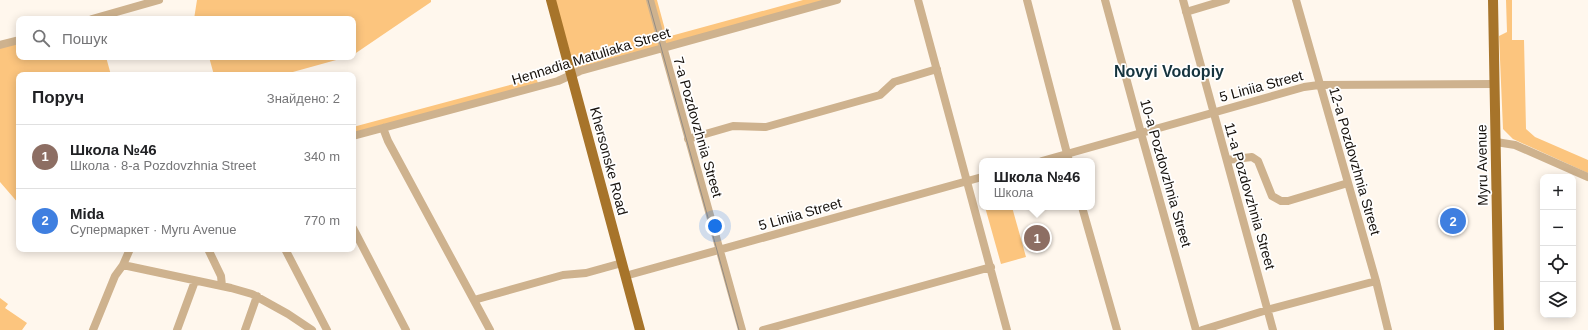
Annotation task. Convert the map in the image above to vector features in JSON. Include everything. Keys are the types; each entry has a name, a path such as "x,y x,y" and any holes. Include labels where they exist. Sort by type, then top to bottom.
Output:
{"main road":[{"name":"Khersonske Road","path":"551,0 640,330"},
{"name":"Myru Avenue","path":"1493,0 1499,330"}],"street":[{"path":"103,16 160,0"},
{"name":"7-a Pozdovzhnia Street","path":"650,0 742,330"},
{"name":"Hennadia Matuliaka Street","path":"356,135 558,81 580,71 662,47 837,0"},
{"path":"918,0 1007,330"},
{"path":"1027,0 1068,158"},
{"name":"10-a Pozdovzhnia Street","path":"1105,0 1196,330"},
{"name":"11-a Pozdovzhnia Street","path":"1183,0 1273,330"},
{"path":"1186,12 1226,0"},
{"name":"12-a Pozdovzhnia Street","path":"1296,0 1376,281 1388,330"},
{"path":"0,45 16,41"},
{"path":"688,139 733,126 763,128 774,125 880,95 894,82 937,69"},
{"name":"5 Liniia Street","path":"1068,158 1141,133 1304,87 1319,85 1494,84"},
{"path":"383,128 391,148 490,330"},
{"path":"1496,142 1515,145 1588,177"},
{"path":"1227,160 1252,157 1255,158 1258,161 1272,196 1281,201 1288,201 1348,183"},
{"name":"5 Liniia Street","path":"625,276 979,178"},
{"path":"1083,210 1117,330"},
{"path":"356,234 406,330"},
{"path":"93,330 115,276 123,265 129,252"},
{"path":"209,252 221,276 222,286"},
{"path":"288,252 327,330"},
{"path":"474,300 563,275 586,273 622,263"},
{"path":"123,265 222,286 257,296 312,330"},
{"path":"763,330 991,267"},
{"path":"177,330 195,281"},
{"path":"1202,330 1267,310 1376,281"},
{"path":"245,330 257,296"}],"shaded area":[{"path":"197,0 431,0 431,2 356,53 356,16 194,16"},
{"path":"555,0 657,0 667,37 803,0 829,0 576,69 574,67"},
{"path":"1506,0 1512,0 1512,40 1524,40 1526,129 1535,137 1588,160 1588,173 1513,139 1503,129 1499,36 1507,32"},
{"path":"16,44 16,60 107,60 110,72 16,72 16,201 0,182 0,48"},
{"path":"210,60 336,60 293,72 213,72"},
{"path":"536,78 538,83 356,133 356,126"},
{"path":"986,210 1013,210 1026,257 1001,264"},
{"path":"0,298 8,304 5,308 27,323 22,330 0,330"}],"tram line":[{"path":"648,0 739,330"}],"place":[{"name":"Mida","path":"1453,221"},
{"name":"Школа №46","path":"1037,238"}],"district":[{"name":"Novyi Vodopiy","path":"1169,71"}]}
